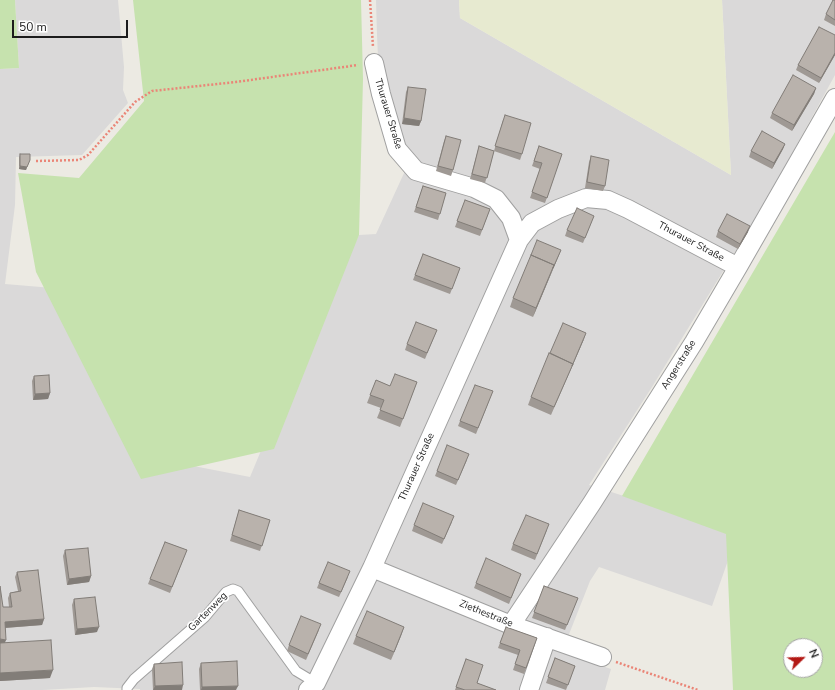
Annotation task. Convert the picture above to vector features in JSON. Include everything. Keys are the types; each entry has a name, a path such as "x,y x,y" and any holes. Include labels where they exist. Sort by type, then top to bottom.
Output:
{"street":[{"name":"Thurauer Straße","path":"374,62 381,94 397,149 416,171 474,188 496,199 511,218 519,240"},
{"name":"Angerstraße","path":"511,625 592,503 694,342 835,98"},
{"name":"Thurauer Straße","path":"312,686 372,568 519,240 532,223 558,209 586,198 608,200 738,267"},
{"name":"Ziethestraße","path":"372,568 511,625 602,657"},
{"path":"529,690 547,637"}],"lane":[{"name":"Gartenweg","path":"127,690 134,679 206,617 226,592 233,589 238,591 296,671 312,686"}],"path":[{"path":"36,160 79,160 88,155 135,102 152,91 236,82 374,62 370,0"},
{"path":"602,657 698,690"}],"shaded area":[{"path":"15,0 118,0 124,67 123,90 128,103 82,155 16,157 15,205 5,284 148,296 173,462 250,477 312,328 359,235 376,234 411,158 391,110 378,57 376,0 459,0 460,18 731,175 722,0 835,0 835,75 765,203 652,387 589,485 738,532 712,606 599,567 590,581 562,652 611,669 605,690 140,690 94,687 43,690 0,690 0,69 19,68"}],"green space":[{"path":"0,0 15,0 19,68 0,69"},
{"path":"133,0 361,0 363,79 359,235 274,449 141,479 36,272 18,173 79,178 144,101"},
{"path":"459,0 722,0 731,175 460,18"},
{"path":"835,132 835,690 733,690 726,534 622,496"}],"building":[{"path":"833,0 835,0 835,20 826,14"},
{"path":"819,27 835,35 835,53 821,78 798,65"},
{"path":"793,75 816,88 794,125 772,113"},
{"path":"408,87 426,89 421,121 404,118"},
{"path":"505,115 531,123 522,154 495,146"},
{"path":"762,131 785,144 774,163 751,151"},
{"path":"446,136 461,140 453,170 438,166"},
{"path":"479,146 494,151 487,178 472,174"},
{"path":"539,146 562,154 547,198 532,192 542,163 534,161"},
{"path":"20,154 30,154 30,160 27,167 20,166"},
{"path":"591,156 609,160 605,186 587,182"},
{"path":"423,186 446,193 440,214 416,207"},
{"path":"465,200 490,209 482,230 457,221"},
{"path":"577,208 594,216 585,238 567,230"},
{"path":"727,214 750,226 740,244 718,231"},
{"path":"537,240 561,250 553,268 554,265 531,255"},
{"path":"423,254 460,268 452,289 415,275"},
{"path":"531,255 554,265 536,308 513,298"},
{"path":"416,322 437,330 427,353 407,344"},
{"path":"563,323 586,333 573,364 550,353"},
{"path":"549,353 573,364 554,407 531,397"},
{"path":"395,374 417,382 403,419 380,410 384,400 370,395 376,380 390,386"},
{"path":"49,375 50,393 35,394 34,376"},
{"path":"475,385 493,391 478,428 460,421"},
{"path":"447,445 469,454 458,480 437,471"},
{"path":"423,503 454,516 444,539 414,525"},
{"path":"239,510 270,520 262,546 232,535"},
{"path":"526,515 549,524 537,554 513,544"},
{"path":"165,542 187,550 172,587 150,579"},
{"path":"88,548 91,576 69,579 65,550"},
{"path":"486,558 521,574 511,598 476,583"},
{"path":"328,562 350,571 341,592 319,583"},
{"path":"38,570 44,619 5,622 6,640 0,639 0,586 3,607 12,607 10,593 21,591 17,572"},
{"path":"544,586 578,598 567,625 534,612"},
{"path":"95,597 99,627 77,629 74,599"},
{"path":"367,611 404,627 394,652 356,636"},
{"path":"301,616 321,624 308,654 289,645"},
{"path":"506,627 537,638 526,668 515,664 520,650 500,643"},
{"path":"51,640 53,670 0,673 0,643"},
{"path":"555,658 575,666 568,685 548,677"},
{"path":"466,659 483,665 477,683 496,690 465,690 456,687"},
{"path":"237,661 238,686 202,687 201,663"},
{"path":"182,662 183,685 155,686 154,664"}]}
